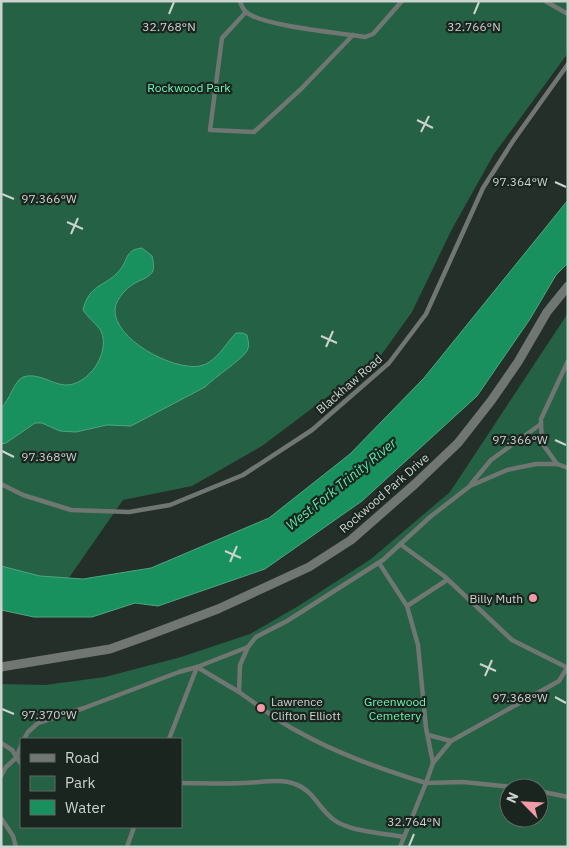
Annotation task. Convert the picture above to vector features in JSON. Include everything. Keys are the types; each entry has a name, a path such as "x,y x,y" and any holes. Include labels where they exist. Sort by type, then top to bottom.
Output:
{"street":[{"name":"Rockwood Park Drive","path":"1,667 110,649 149,635 218,609 309,567 351,540 458,443 491,402 518,362 547,312 568,286"}],"lane":[{"path":"240,1 246,12 257,18 289,25 365,36 374,34 402,1"},
{"path":"545,1 568,14"},
{"path":"246,12 222,38 210,130 254,132 301,89 353,35"},
{"name":"Blackhaw Road","path":"1,484 23,496 72,510 129,512 170,505 243,475 312,430 389,363 426,314 483,188 513,141 568,64"},
{"path":"557,464 542,443 541,419 568,361"},
{"path":"239,692 240,665 248,647 256,637 287,621 379,562 430,517 470,486 491,460 541,424"},
{"path":"470,486 507,470 536,464 557,464 568,468"},
{"path":"400,544 444,576 512,640 568,668 559,681 451,742 433,763 400,847"},
{"path":"379,562 407,606 418,645 433,763"},
{"path":"407,606 447,580"},
{"path":"25,738 38,723 84,708 248,647"},
{"path":"197,667 318,743 365,763 426,782 463,782 499,786"},
{"path":"168,738 197,667"},
{"path":"428,735 451,742"},
{"path":"1,743 12,750 20,763"},
{"path":"1,776 6,767 16,758 20,748"},
{"path":"182,783 241,783 281,780 296,784 309,791 322,809 334,820 349,827 404,837"},
{"path":"549,793 568,797"},
{"path":"1,818 13,836 16,847"},
{"path":"127,847 134,828"}],"green space":[{"name":"Rockwood Park","path":"1,1 568,1 568,53 494,154 452,229 412,312 379,358 262,446 192,486 123,500 66,582 1,576"},
{"name":"Greenwood Cemetery","path":"568,313 568,847 1,847 1,684 45,685 105,677 181,657 250,634 300,605 371,559 450,492"}],"water":[{"name":"West Fork Trinity River","path":"568,200 568,263 556,275 530,319 477,396 362,501 265,569 158,606 135,603 92,617 34,617 1,610 1,566 40,576 83,579 151,568 269,518 350,454 424,378"},
{"path":"142,248 152,256 154,266 152,272 148,277 135,283 120,296 115,309 117,320 134,342 161,358 189,366 200,366 211,361 236,333 247,335 249,345 247,351 205,387 131,426 107,425 76,432 60,431 42,423 35,423 6,443 1,444 1,408 20,379 34,376 65,385 74,384 82,380 95,367 103,349 103,340 99,328 83,310 86,302 93,290 119,271 129,253"}],"place":[{"name":"Billy Muth","path":"533,598"},
{"name":"Lawrence Clifton Elliott","path":"261,708"}]}
